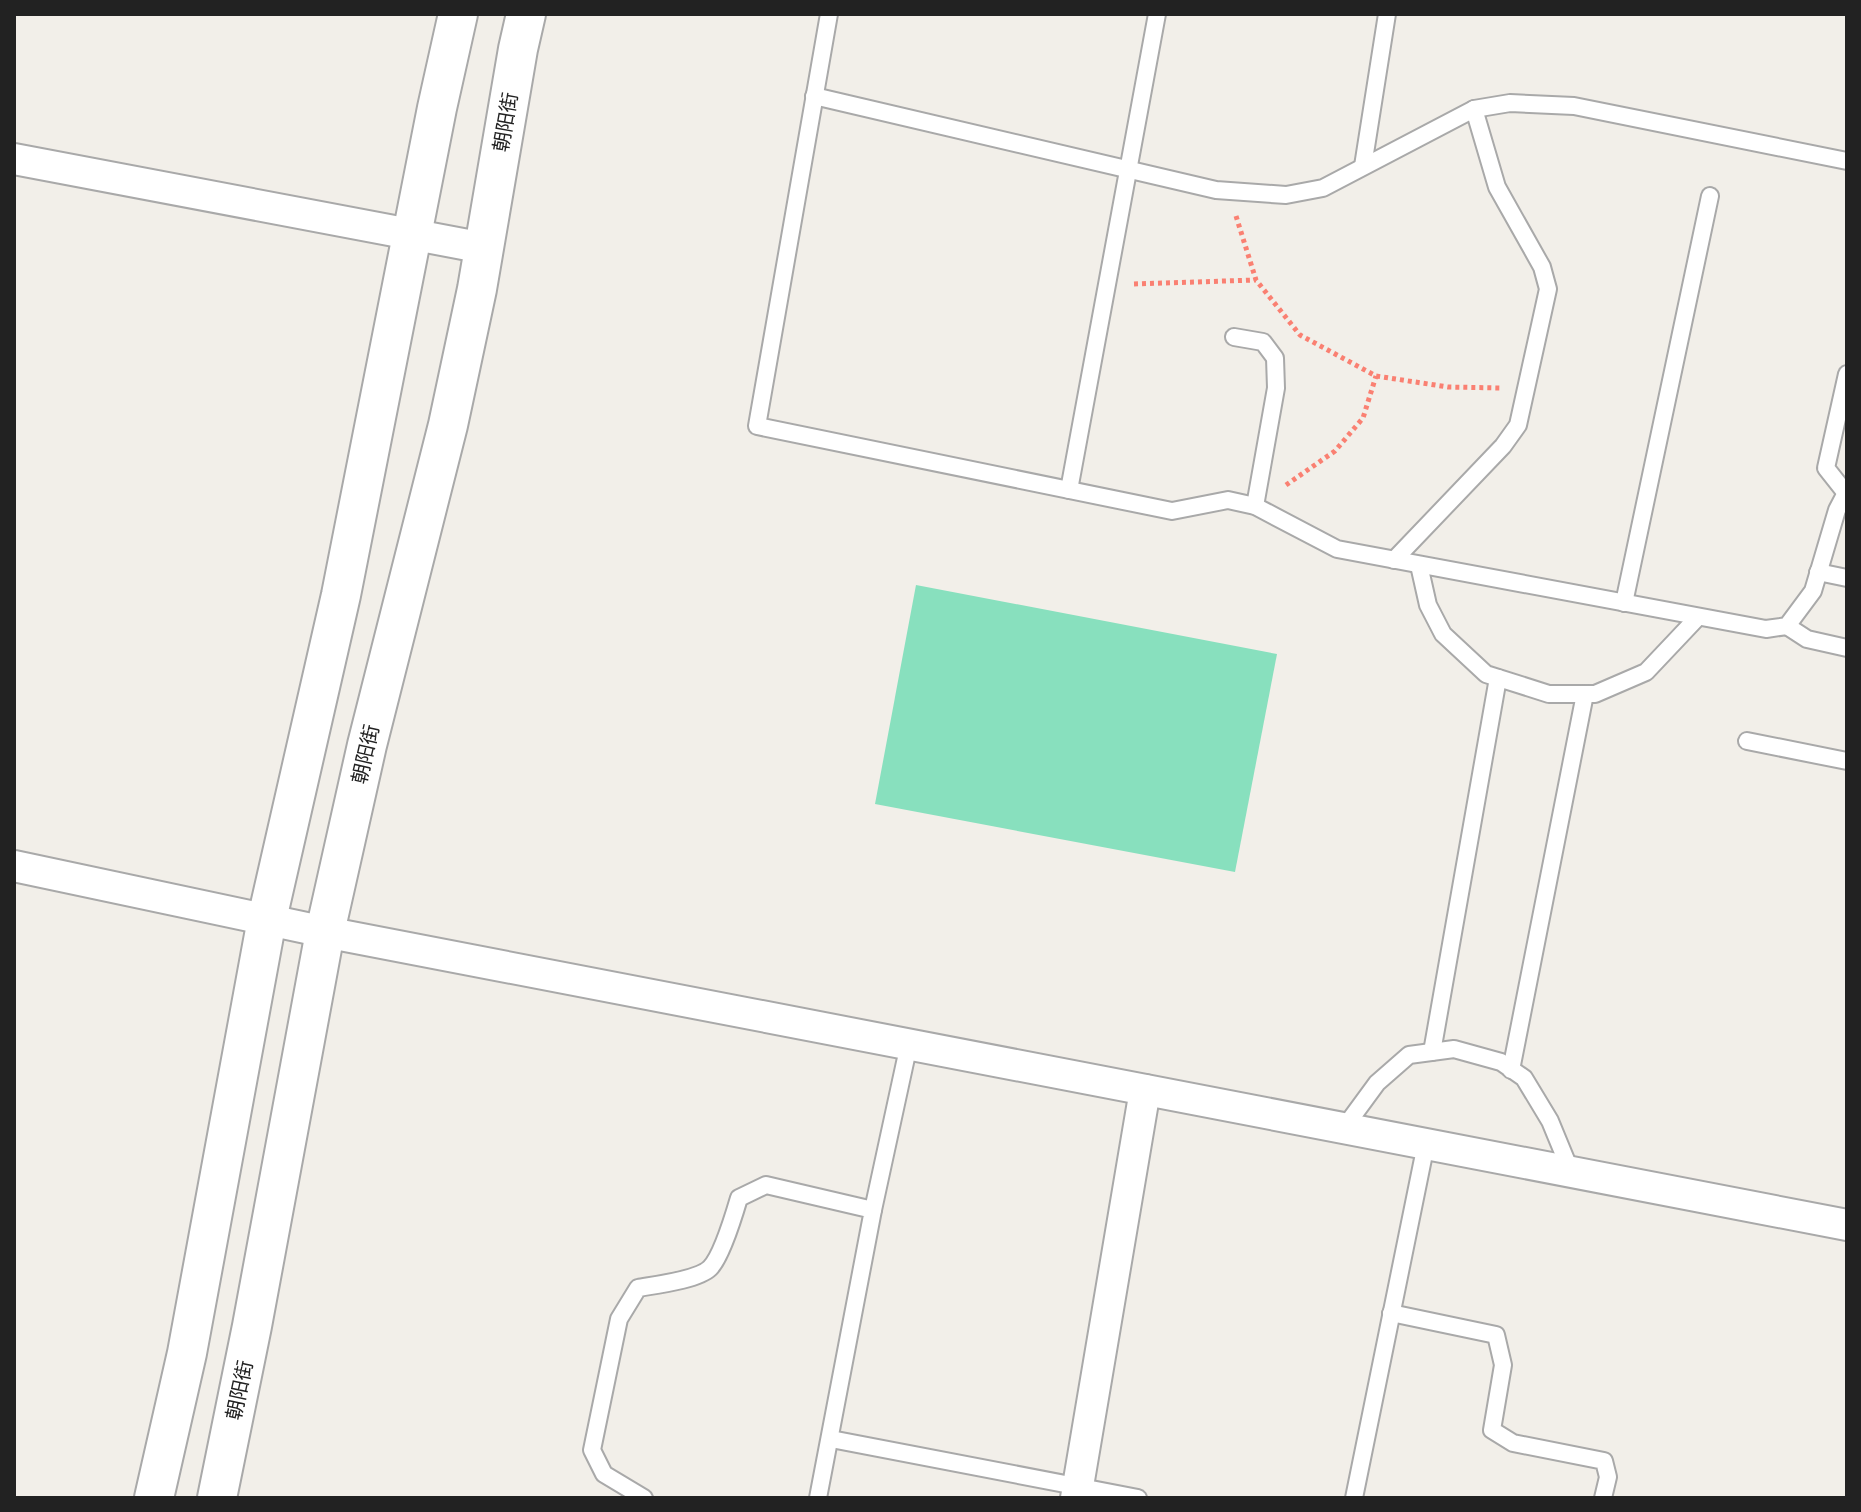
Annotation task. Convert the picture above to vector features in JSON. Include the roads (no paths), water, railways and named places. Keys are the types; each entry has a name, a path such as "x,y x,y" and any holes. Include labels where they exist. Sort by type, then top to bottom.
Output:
{"street":[{"path":"154,1498 187,1353 267,919 341,595 458,14"},
{"name":"朝阳街","path":"217,1498 325,932 367,745 448,425 526,14"},
{"path":"14,159 484,248"},
{"path":"14,866 325,932 1847,1225"},
{"path":"1077,1492 1145,1090"}],"lane":[{"path":"829,14 757,426 1172,511 1228,500 1255,506 1337,549 1766,629 1787,626 1807,639 1847,648"},
{"path":"1069,490 1157,14"},
{"path":"1363,166 1387,14"},
{"path":"814,96 1228,191 1286,195 1323,188 1474,109 1510,103 1574,106 1847,161"},
{"path":"1394,560 1503,446 1518,425 1548,289 1542,267 1497,187 1474,109"},
{"path":"1624,603 1710,196"},
{"path":"1234,337 1263,342 1275,358 1276,388 1255,506"},
{"path":"1787,626 1813,591 1846,491 1826,468 1847,374"},
{"path":"1419,565 1428,605 1443,634 1486,674 1549,694 1595,694 1646,672 1698,617"},
{"path":"1818,572 1847,578"},
{"path":"1432,1052 1498,678"},
{"path":"1511,1070 1585,694"},
{"path":"1747,741 1847,761"},
{"path":"818,1498 873,1210 909,1044"},
{"path":"1344,1128 1377,1083 1409,1055 1454,1049 1501,1062 1524,1078 1550,1121 1571,1172"},
{"path":"1354,1498 1426,1144"},
{"path":"644,1498 604,1474 592,1450 619,1319 638,1288 681,1280 710,1268 728,1232 739,1198 766,1185 873,1210"},
{"path":"1391,1313 1496,1335 1503,1365 1492,1430 1513,1443 1604,1461 1608,1477 1603,1498"},
{"path":"831,1439 1077,1492 1138,1498"}]}
